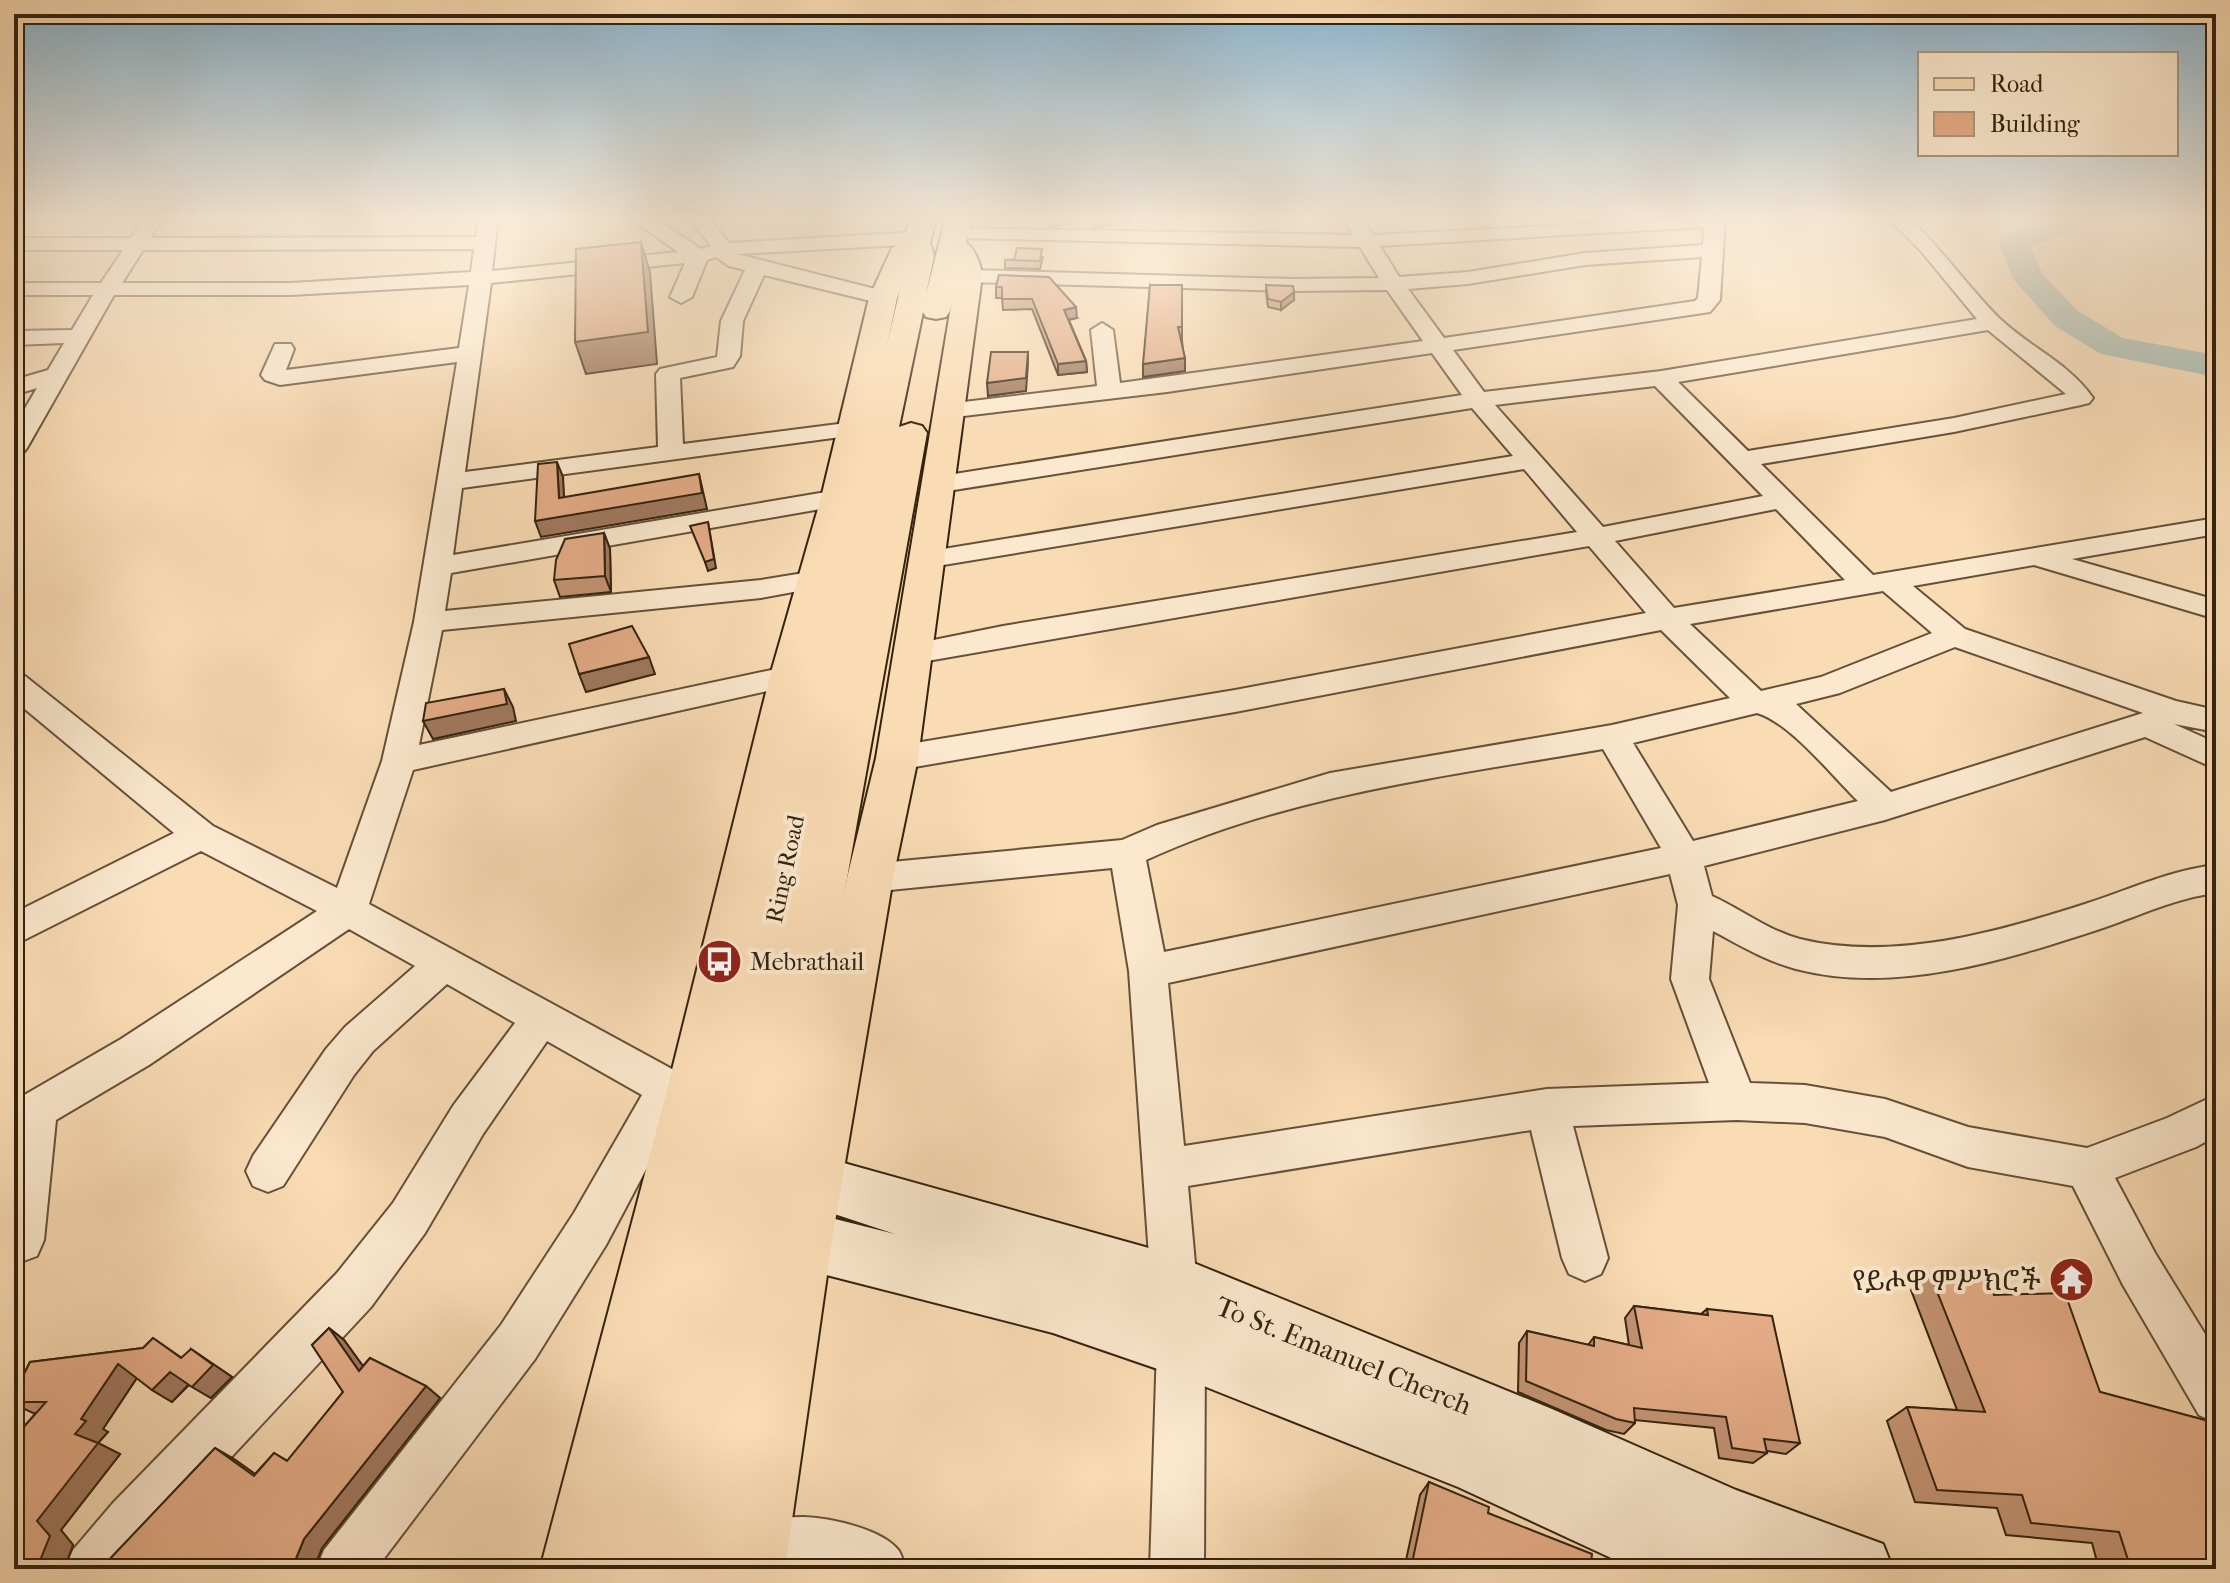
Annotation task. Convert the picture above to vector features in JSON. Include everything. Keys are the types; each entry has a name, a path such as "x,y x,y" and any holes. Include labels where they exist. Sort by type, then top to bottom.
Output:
{"main road":[{"path":"575,1569 680,1093 838,498 886,291"},
{"name":"Ring Road","path":"630,1569 913,291"},
{"name":"Ring Road","path":"688,1569 928,346 935,291"},
{"path":"752,1557 809,1211 870,878 897,758 947,411 944,291"},
{"name":"To St. Emanuel Cherch","path":"809,1211 974,1230 1174,1285 1514,1425 1728,1521 1858,1569"},
{"name":"To St. Emanuel Cherch","path":"809,1211 1053,1303 1181,1346 1475,1461 1713,1569"}],"street":[{"path":"14,448 106,291"},
{"path":"21,1240 25,1117 135,1052 348,910 399,761 429,622 479,291"},
{"path":"681,297 684,291"},
{"path":"671,454 668,374 725,362 729,356 727,336 746,291"},
{"path":"853,291 883,298"},
{"path":"1398,291 1478,400 1528,461 1667,619 1752,701 1780,709 1799,723 1885,807"},
{"path":"947,411 1167,385 1702,307 1709,300 1710,291"},
{"path":"1740,460 1954,425 2081,398 2070,384 1992,323 1965,291"},
{"path":"935,485 1478,400 1661,378 1992,323"},
{"path":"1102,330 1109,390"},
{"path":"14,338 80,336"},
{"path":"283,349 273,375 280,378 469,354"},
{"path":"14,388 59,374"},
{"path":"1661,378 1782,500 1879,585 1954,636 2159,718 2216,757"},
{"path":"448,482 854,429"},
{"path":"925,560 1528,461"},
{"path":"439,566 838,498"},
{"path":"910,654 1018,633 1596,538 1782,500"},
{"path":"897,758 1235,701 1667,619 2216,526"},
{"path":"2038,558 2216,610"},
{"path":"429,622 761,589 816,580"},
{"path":"870,878 1127,853 1169,834 1330,785 1612,736 1752,701 1829,686 1954,636"},
{"path":"399,761 790,676"},
{"path":"14,683 201,835 348,910 680,1093 518,1342 343,1569"},
{"path":"1148,971 1684,857 1885,807 2159,718 2216,721"},
{"path":"1612,736 1684,857 1696,905 1690,979 1737,1101"},
{"path":"14,930 201,835"},
{"path":"1127,853 1148,971 1174,1285"},
{"path":"1696,905 1793,953 1828,960 1905,961 1979,949 2092,916 2183,884 2216,879"},
{"path":"268,1171 340,1062 359,1039 444,963"},
{"path":"92,1569 132,1522 354,1290 409,1218 468,1120 541,1018"},
{"path":"1165,1169 1547,1108 1737,1101 1805,1104 1885,1118 1968,1147 2087,1168 2181,1133 2216,1114"},
{"path":"1547,1108 1585,1258"},
{"path":"2087,1168 2139,1269 2216,1398"},
{"path":"1177,1569 1181,1346"},
{"path":"752,1557 830,1543 862,1556 879,1569"}],"building":[{"path":"576,291 645,291 648,332 575,342"},
{"path":"1002,291 1061,291 1076,307 1064,310 1086,361 1058,364 1032,299 1002,299"},
{"path":"1149,291 1182,291 1182,327 1178,327 1185,358 1143,364"},
{"path":"1267,291 1294,291 1281,302 1268,299"},
{"path":"991,352 1028,352 1026,378 987,383"},
{"path":"557,462 559,498 699,474 702,493 535,521 538,464"},
{"path":"708,522 714,559 705,562 690,526"},
{"path":"604,533 605,576 554,580 556,560 565,539"},
{"path":"632,626 649,657 579,674 569,644"},
{"path":"504,689 507,704 423,721 426,703"},
{"path":"1930,1274 1987,1276 1994,1295 2065,1293 2100,1392 2216,1423 2214,1569 2131,1569 2119,1532 2031,1523 2022,1495 1937,1490 1907,1407 1985,1412"},
{"path":"1634,1306 1708,1315 1707,1309 1772,1316 1800,1443 1764,1439 1767,1453 1732,1448 1726,1417 1634,1408 1635,1423 1616,1419 1526,1381 1527,1331 1594,1346 1594,1337 1642,1348"},
{"path":"329,1328 359,1371 370,1358 426,1386 304,1539 295,1561 317,1563 313,1569 166,1569 156,1561 151,1569 83,1569 88,1563 107,1562 215,1448 254,1476 274,1453 287,1461 343,1392 312,1345"},
{"path":"153,1338 181,1358 191,1349 213,1365 192,1387 170,1372 152,1390 118,1364 81,1419 86,1421 75,1434 98,1443 37,1521 50,1536 39,1563 72,1563 77,1569 14,1569 14,1515 22,1496 14,1478 14,1438 46,1402 14,1402 14,1394 30,1362 143,1348"},
{"path":"1429,1482 1489,1507 1488,1513 1592,1554 1591,1563 1608,1569 1400,1569 1401,1564 1411,1568"}],"waterway":[{"path":"2040,291 2067,319 2113,347 2216,366"}],"place":[{"name":"Mebrathail","path":"719,962"},
{"name":"የይሖዋ ምሥክሮች","path":"2072,1280"}]}
